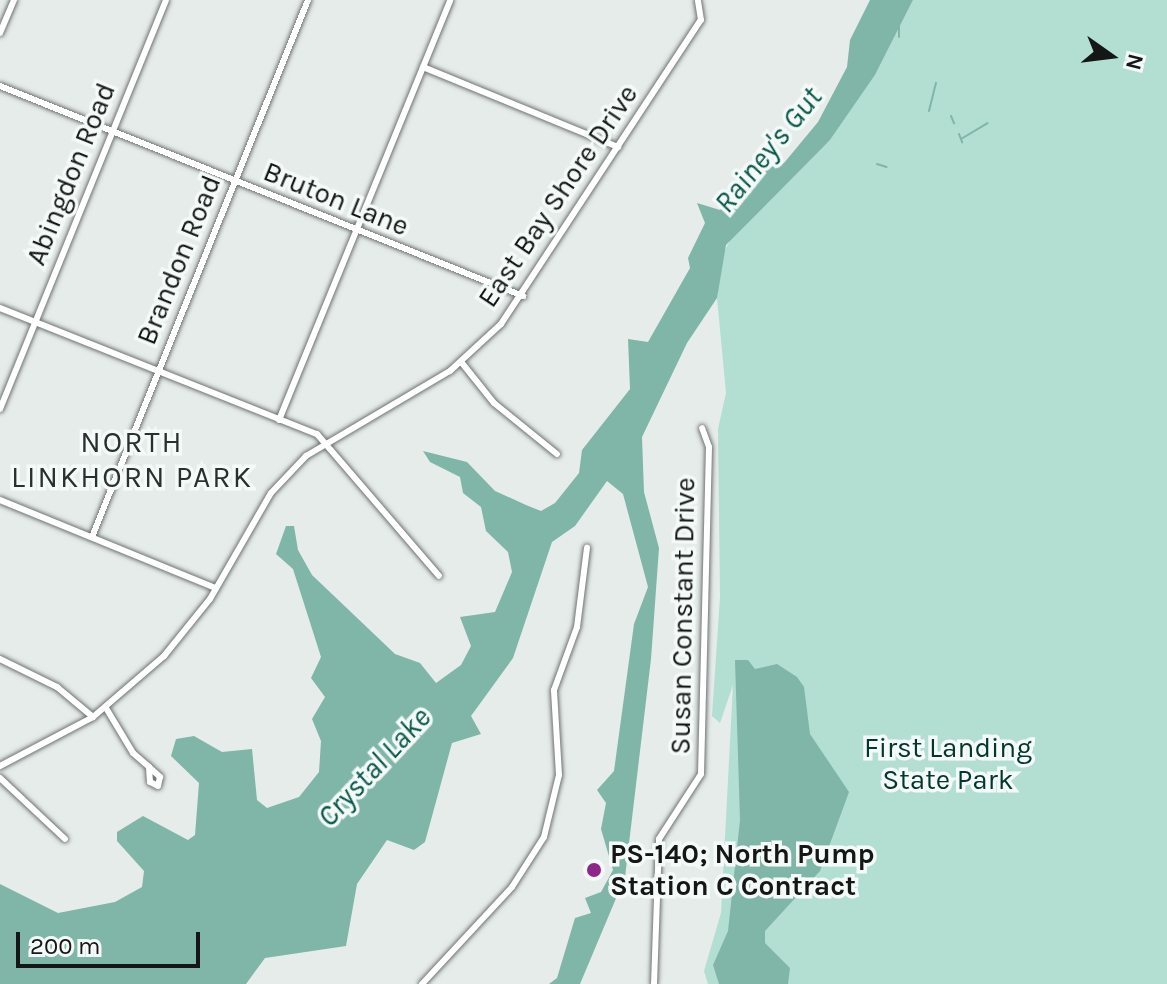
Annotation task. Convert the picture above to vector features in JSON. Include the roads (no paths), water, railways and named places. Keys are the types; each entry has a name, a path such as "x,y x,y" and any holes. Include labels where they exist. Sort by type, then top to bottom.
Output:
{"street":[{"path":"0,33 14,0"},
{"name":"Abingdon Road","path":"0,409 166,0"},
{"name":"Brandon Road","path":"92,537 308,0"},
{"path":"279,420 450,0"},
{"name":"East Bay Shore Drive","path":"0,766 106,708 179,640 216,588 271,493 325,442 462,363 523,296 701,20 699,1"},
{"path":"423,67 618,147"},
{"name":"Bruton Lane","path":"0,86 523,296"},
{"path":"0,308 279,420 325,442 439,576"},
{"path":"462,363 494,403 557,454"},
{"name":"Susan Constant Drive","path":"654,984 659,839 701,774 709,447 702,428"},
{"path":"0,500 216,588"},
{"path":"422,984 512,887 551,818 559,775 554,690 577,627 587,548"},
{"path":"0,659 57,687 93,717"},
{"path":"106,708 133,753 149,767"},
{"path":"0,778 65,839"}],"water":[{"name":"Crystal Lake","path":"870,0 913,0 875,75 830,140 726,245 717,298 687,343 642,437 644,492 659,548 651,659 625,877 580,984 549,984 557,978 575,918 591,913 585,898 601,892 613,870 601,829 606,803 597,790 614,771 634,624 648,587 623,494 607,481 575,526 552,542 513,658 471,716 481,734 452,743 425,842 414,850 387,840 357,884 346,946 265,958 246,984 0,984 0,884 58,913 115,902 142,887 144,871 117,841 117,832 143,816 188,840 195,835 199,783 171,756 176,739 194,736 222,752 252,749 257,800 267,808 299,797 319,772 321,741 312,719 325,697 311,678 321,657 293,569 276,554 286,526 294,526 298,550 312,575 395,654 420,663 436,683 461,665 471,646 460,617 495,612 512,572 508,552 486,531 481,507 463,493 460,477 430,462 423,451 467,462 495,491 541,511 555,503 579,473 582,450 630,389 628,339 648,342 690,268 688,258 705,223 697,203 720,210 763,169 784,163 818,122 847,67 850,40"},
{"path":"735,660 748,660 755,669 777,664 797,677 804,687 810,734 849,792 820,871 765,931 765,943 790,968 788,984 719,984 713,965 728,931 740,820"}],"waterway":[{"path":"899,21 899,37"},
{"path":"929,111 936,83"},
{"path":"951,116 954,123"},
{"path":"961,139 988,123"},
{"path":"959,134 962,142"},
{"path":"877,164 887,167"}],"place":[{"name":"PS-140; North Pump Station C Contract","path":"594,870"}],"district":[{"name":"NORTH LINKHORN PARK","path":"132,459"}],"water label":[{"name":"Rainey's Gut","path":"768,150"}],"park label":[{"name":"First Landing State Park","path":"948,764"}]}
